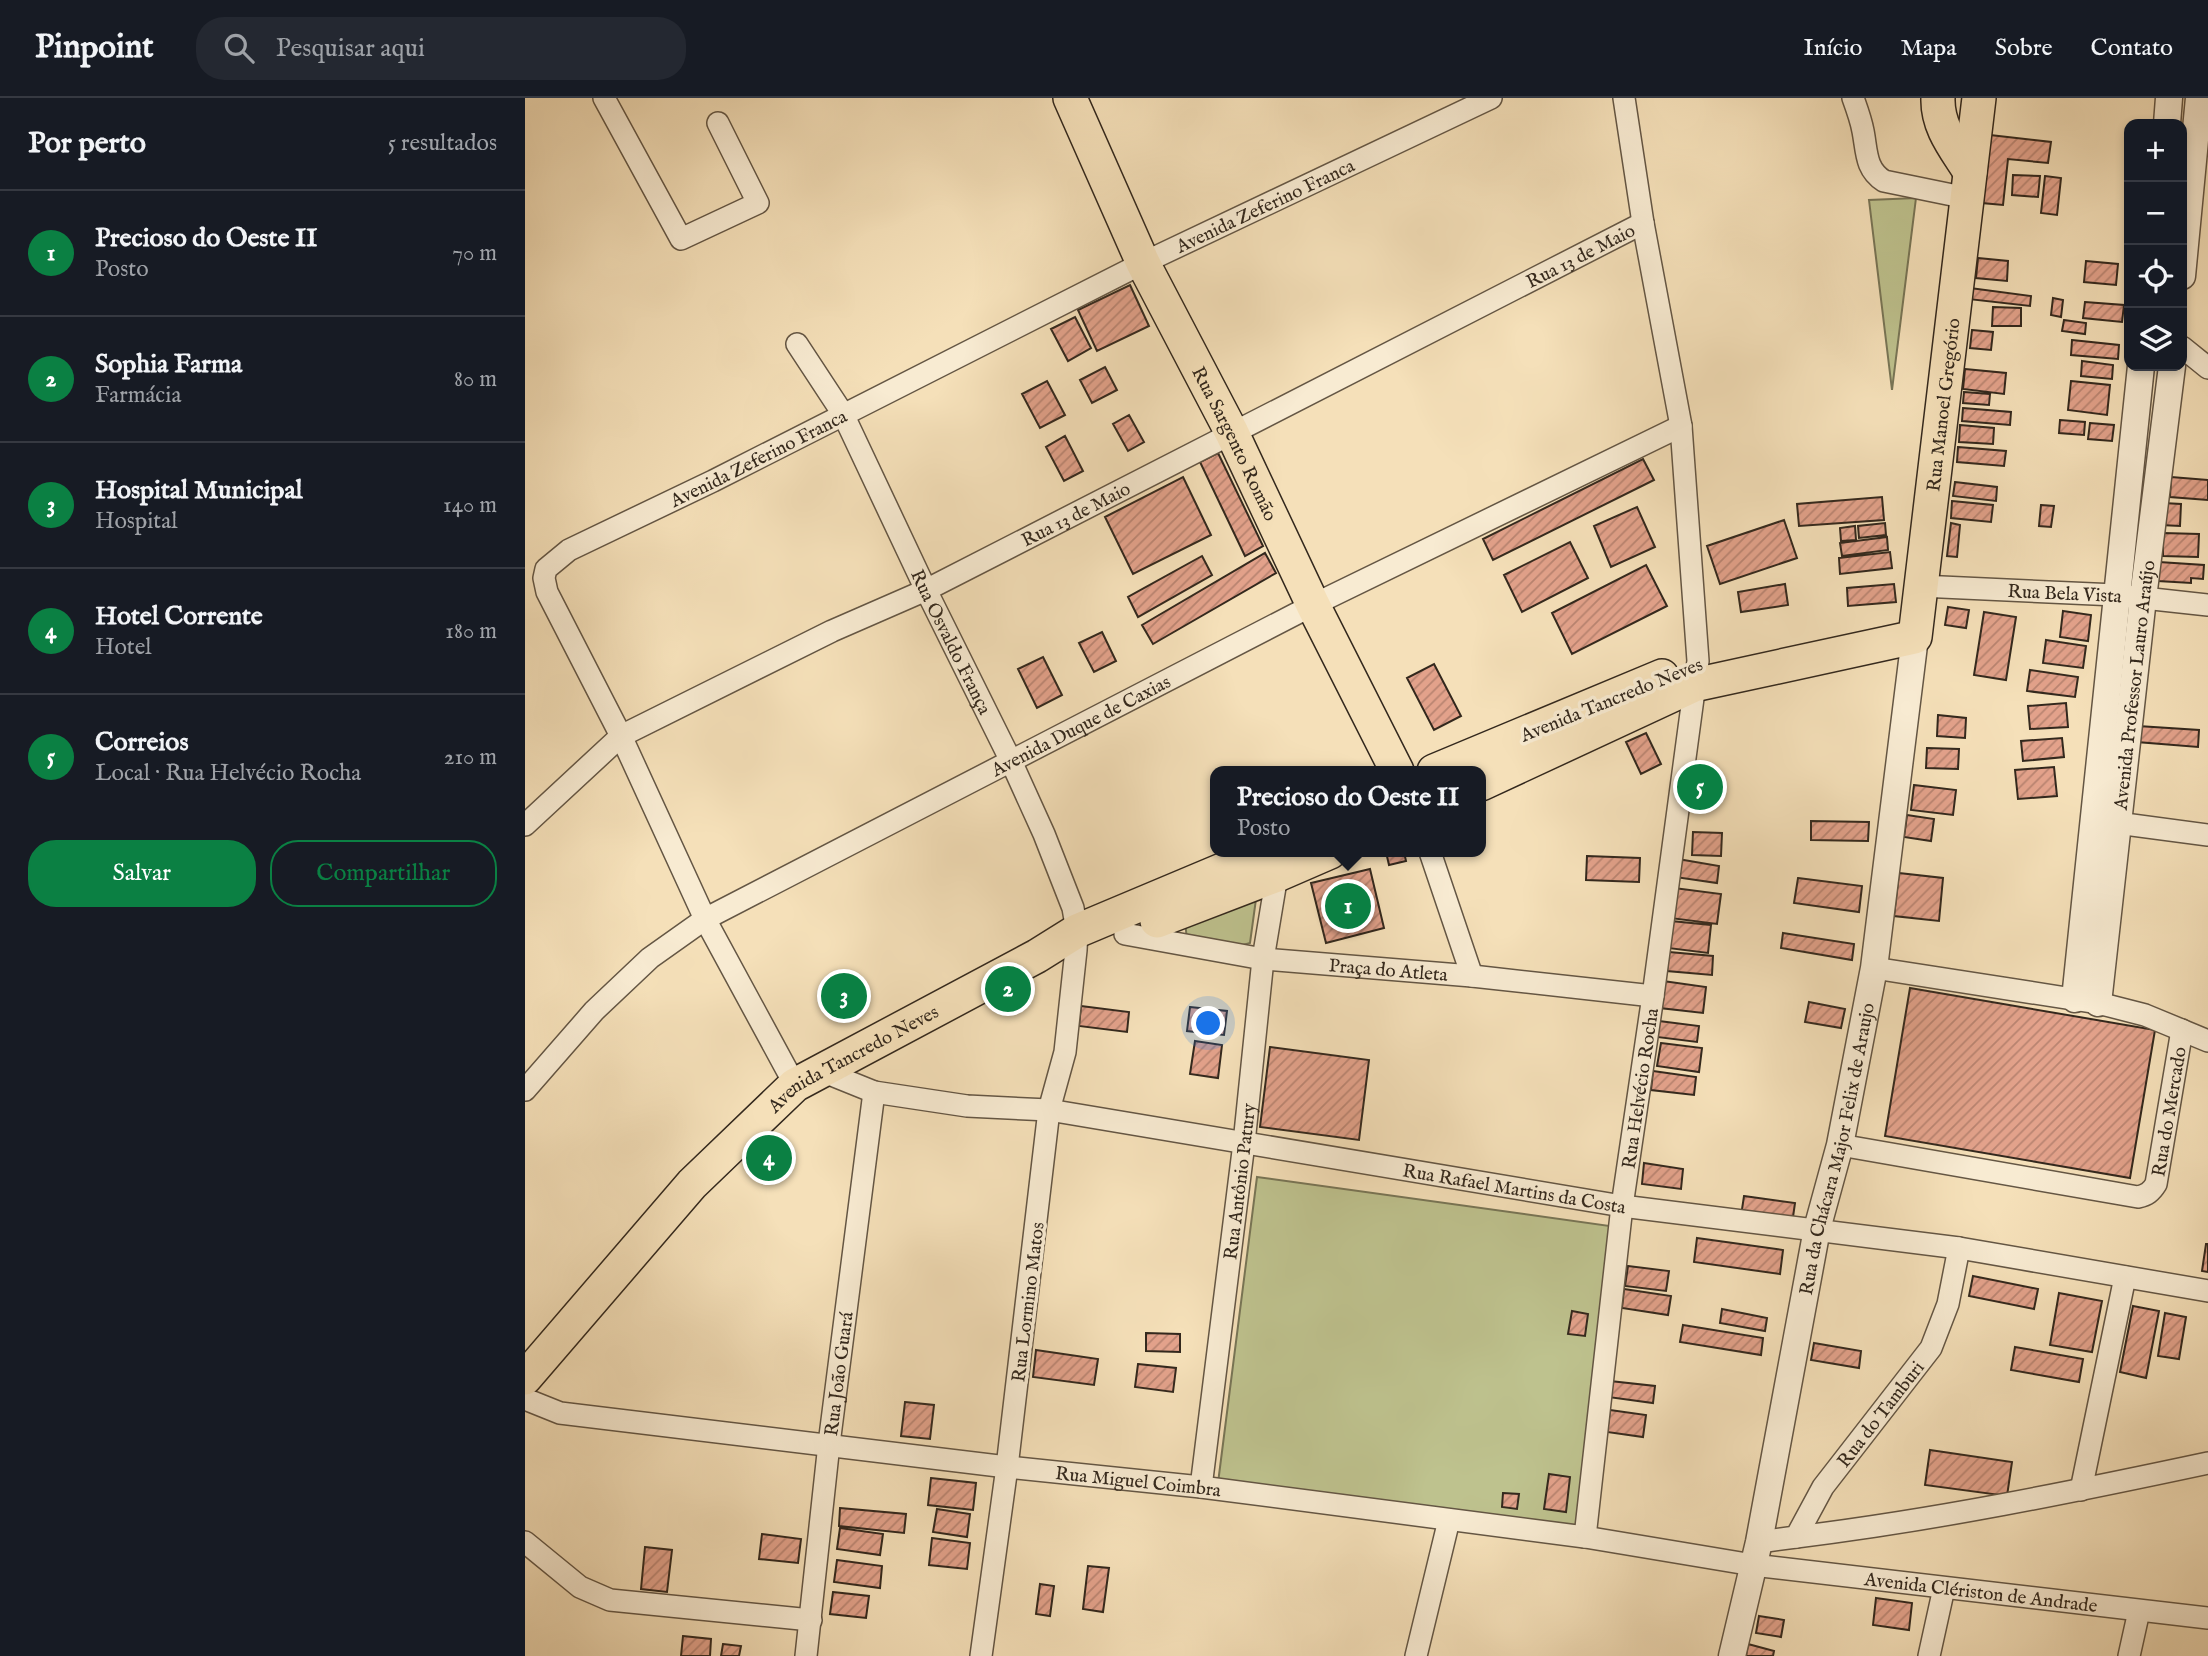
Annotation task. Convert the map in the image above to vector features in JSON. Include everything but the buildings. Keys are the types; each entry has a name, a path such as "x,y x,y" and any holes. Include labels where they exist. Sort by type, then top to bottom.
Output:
{"main road":[{"path":"1938,98 1940,120 1968,185"},
{"name":"Rua Manoel Gregório","path":"1917,613 1979,98"},
{"name":"Rua Sargento Romão","path":"1073,105 1143,263 1232,433 1313,605 1394,766"},
{"name":"Avenida Tancredo Neves","path":"1447,766 1696,673 1917,613"},
{"name":"Avenida Tancredo Neves","path":"1486,781 1696,673"},
{"name":"Avenida Tancredo Neves","path":"525,1378 692,1184 809,1078 1037,956 1271,859"},
{"name":"Avenida Tancredo Neves","path":"1077,940 1125,934 1271,859"}],"street":[{"path":"604,98 681,239 758,203 718,123"},
{"name":"Avenida Zeferino Franca","path":"809,1078 705,919 621,736 547,592 545,569 569,550 1143,263 1491,98"},
{"name":"Rua Helvécio Rocha","path":"1585,1537 1622,1206 1696,673 1681,426 1643,223 1624,98"},
{"path":"1853,98 1863,129 1868,162 1878,177 1884,181 1968,185"},
{"path":"2167,119 2169,98"},
{"path":"2185,245 2199,98"},
{"name":"Rua 13 de Maio","path":"525,825 621,736 832,631 926,590 1643,223"},
{"name":"Rua Osvaldo França","path":"797,344 843,414 1010,759 1044,834 1073,908 1077,940"},
{"path":"2187,351 2208,368"},
{"name":"Avenida Professor Lauro Araújo","path":"2106,821 2116,595 2140,371"},
{"name":"Avenida Professor Lauro Araújo","path":"2086,1001 2106,821 2143,598 2171,371"},
{"name":"Avenida Duque de Caxias","path":"525,1090 603,1002 650,958 705,919 1010,759 1313,605 1681,426"},
{"name":"Rua Bela Vista","path":"1917,613 2116,595 2208,605"},
{"name":"Rua da Chácara Major Felix de Araujo","path":"1732,1656 1756,1554 1817,1229 1840,1145 1874,968 1917,613"},
{"path":"2106,821 2208,835"},
{"path":"1432,857 1472,976"},
{"name":"Rua Antônio Patury","path":"1201,1487 1244,1143 1271,859"},
{"name":"Praça do Atleta","path":"1125,934 1263,959 1472,976 1653,996"},
{"name":"Rua Lormino Matos","path":"981,1656 1007,1467 1049,1110 1065,1052 1077,940"},
{"name":"Rua do Mercado","path":"1840,1145 2138,1197 2152,1191 2156,1184 2182,1030 2145,1015 2086,1001 1874,968"},
{"path":"2182,1030 2208,1041"},
{"name":"Rua Rafael Martins da Costa","path":"809,1078 874,1092 967,1106 1049,1110 1622,1206 1959,1248 2208,1291"},
{"name":"Rua João Guará","path":"806,1656 829,1444 874,1092"},
{"name":"Rua do Tamburi","path":"1796,1537 1823,1487 1931,1348 1948,1304 1959,1248"},
{"path":"2081,1490 2125,1277"},
{"name":"Rua Miguel Coimbra","path":"525,1399 560,1413 1007,1467 1201,1487 1585,1537 1756,1554"},
{"path":"1756,1554 1796,1537 1875,1527 2081,1490 2208,1463"},
{"path":"1416,1656 1449,1520"},
{"path":"525,1542 580,1587 610,1600 811,1620"},
{"name":"Avenida Clériston de Andrade","path":"1756,1554 1944,1587 2208,1618"},
{"path":"1929,1656 1944,1587"},
{"path":"2129,1656 2139,1611"}],"green space":[{"path":"1916,198 1892,390 1869,200"},
{"path":"1256,899 1250,943 1243,945 1187,940 1185,921"},
{"path":"1257,1177 1617,1227 1581,1532 1218,1483"}],"place":[{"name":"Correios","path":"1700,787"},
{"name":"Precioso do Oeste II","path":"1348,906"},
{"name":"Sophia Farma","path":"1008,989"},
{"name":"Hospital Municipal","path":"844,996"},
{"name":"Hotel Corrente","path":"769,1158"}]}
